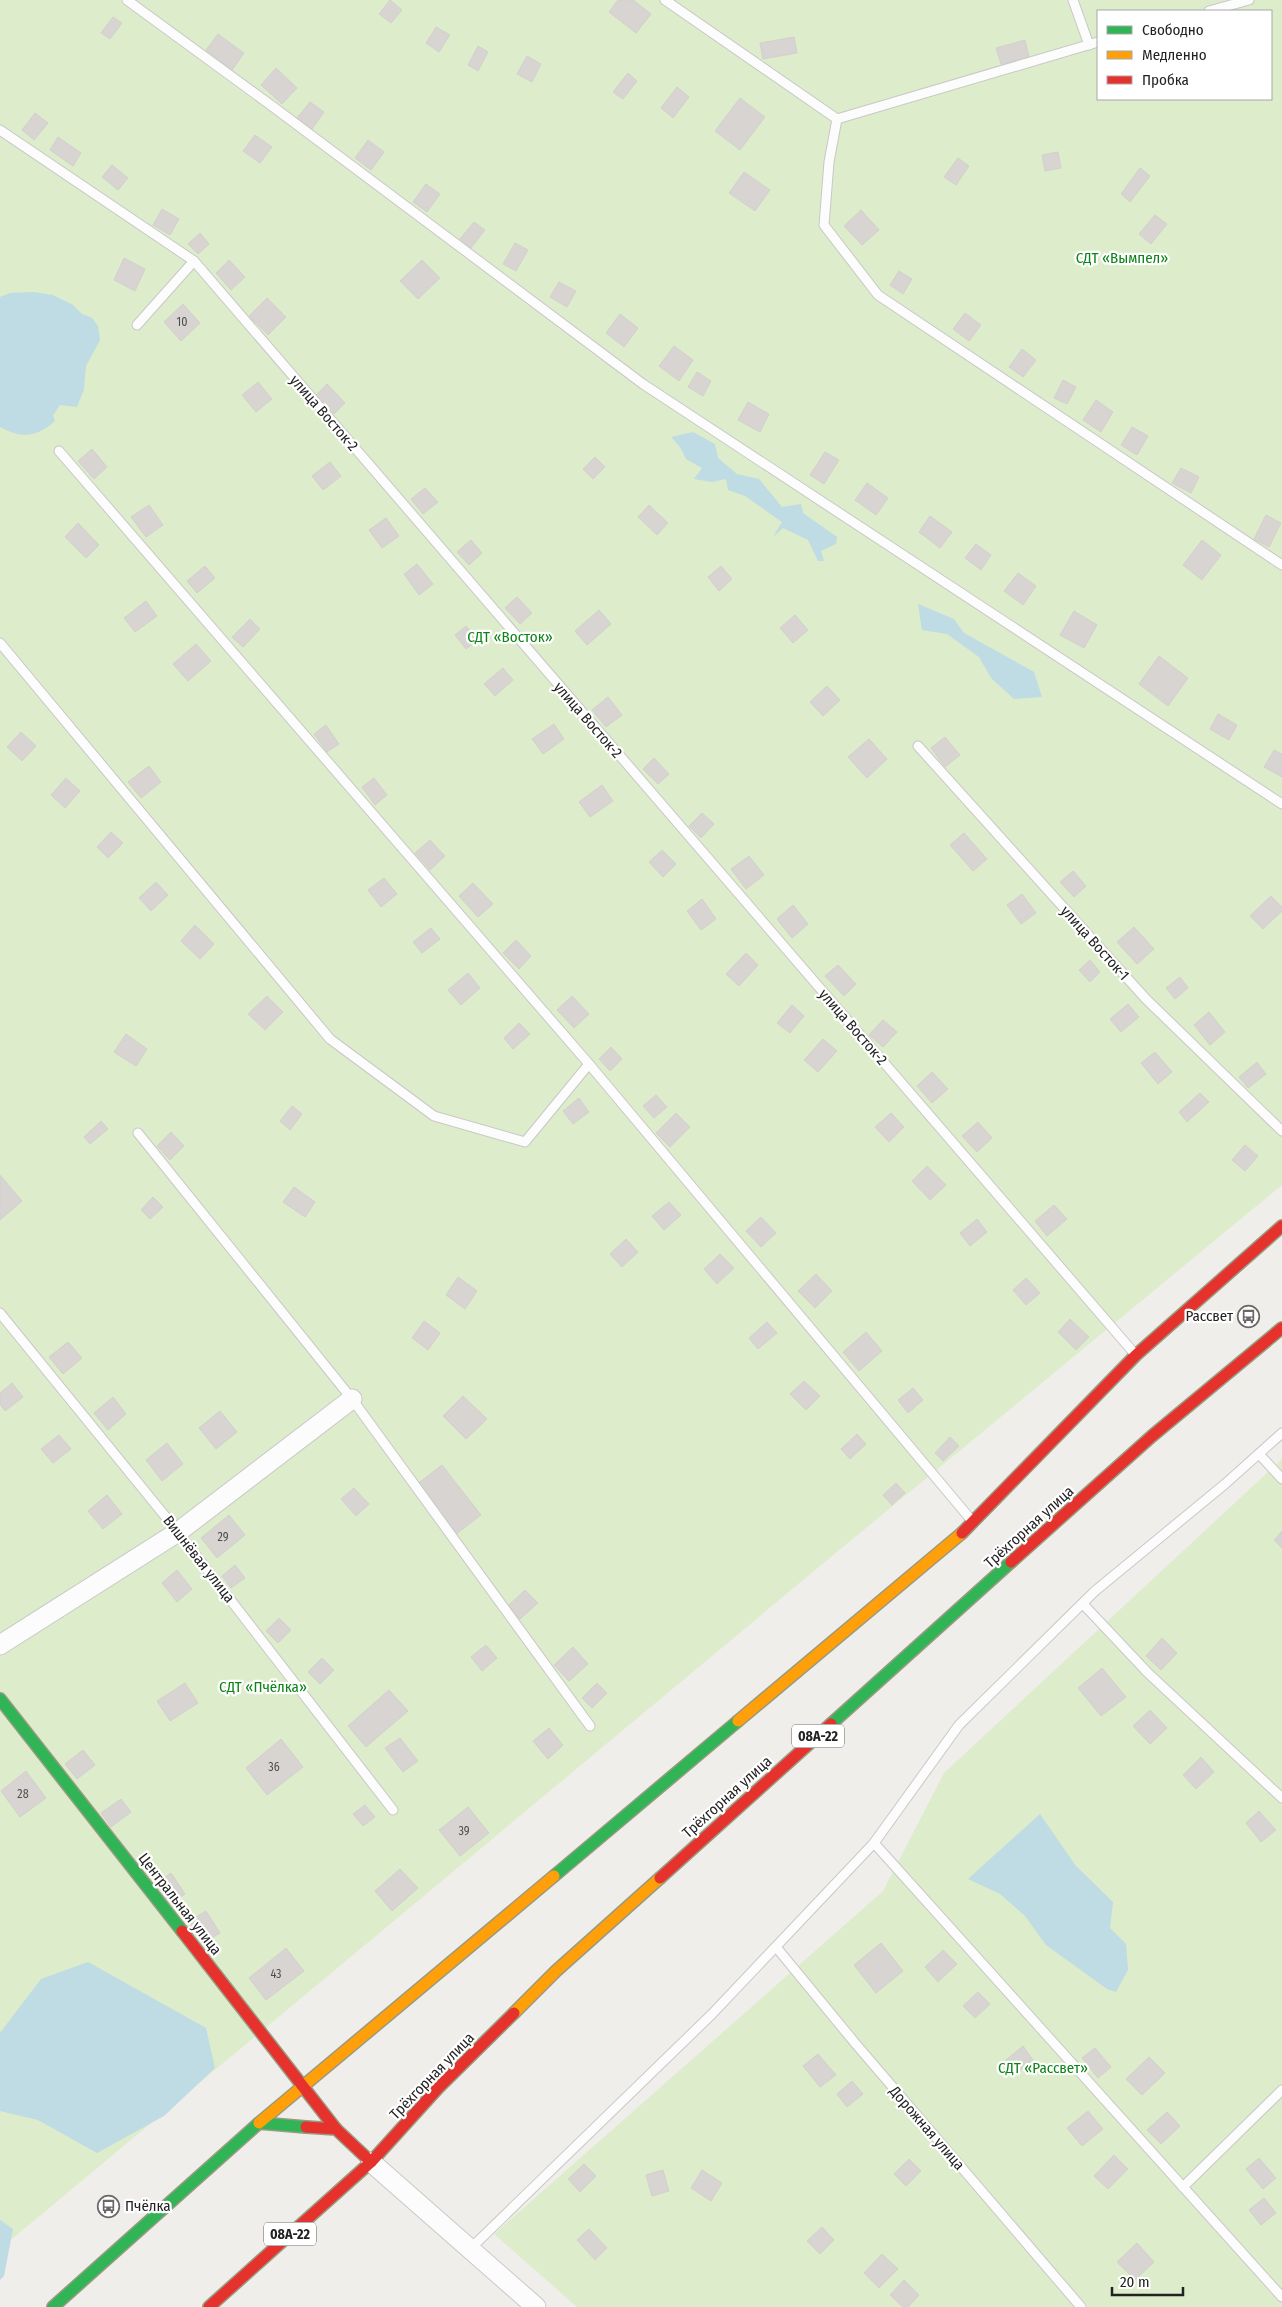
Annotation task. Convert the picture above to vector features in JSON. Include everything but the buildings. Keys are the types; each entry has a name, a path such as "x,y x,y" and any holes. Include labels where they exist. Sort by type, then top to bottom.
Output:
{"main road":[{"path":"54,2307 259,2123 974,1523 1136,1356 1282,1226"},
{"name":"Трёхгорная улица","path":"209,2307 371,2162 438,2088 556,1971 1152,1436 1282,1328"},
{"name":"Центральная улица","path":"0,1699 336,2129 371,2162"},
{"path":"259,2123 336,2129"}],"street":[{"path":"0,1645 178,1532 352,1399"},
{"path":"371,2162 536,2307"}],"lane":[{"path":"127,0 272,106 643,384 1282,804"},
{"path":"665,0 838,118"},
{"path":"838,118 1094,43 1073,0"},
{"path":"1213,10 1249,0"},
{"path":"838,118 829,162 824,225 878,295 1282,565"},
{"name":"улица Восток-2","path":"0,130 194,261 1136,1356"},
{"path":"137,325 194,261"},
{"path":"59,452 589,1064 974,1523"},
{"path":"0,643 330,1039 434,1116 526,1142 589,1064"},
{"name":"улица Восток-1","path":"918,746 1146,999 1282,1131"},
{"path":"138,1133 352,1399 590,1726"},
{"name":"Вишнёвая улица","path":"0,1313 178,1532 393,1810"},
{"path":"470,2249 712,2014 874,1843 959,1725 1082,1604 1282,1433"},
{"path":"1259,1454 1282,1480"},
{"path":"1082,1604 1148,1673 1282,1798"},
{"path":"874,1843 1282,2297"},
{"name":"Дорожная улица","path":"776,1947 855,2043 1081,2307"},
{"path":"1183,2187 1282,2090"}],"green space":[{"name":"СДТ «Восток»","path":"0,0 1282,0 1282,1185 826,1561 0,2249"},
{"name":"СДТ «Рассвет»","path":"1282,1459 1282,2307 577,2307 494,2234 883,1891 944,1773"}],"water":[{"path":"34,292 53,295 73,305 82,314 92,318 98,326 100,340 86,366 84,389 77,407 60,405 53,415 55,421 35,433 22,435 0,427 0,297 10,293"},
{"path":"693,432 715,444 718,458 737,474 759,479 782,507 801,504 803,513 837,537 836,544 821,551 824,561 818,561 808,540 783,528 773,537 782,522 745,496 728,490 726,479 712,482 694,479 702,468 686,459 680,447 671,437"},
{"path":"918,604 954,619 964,633 1034,672 1042,697 1014,699 991,678 979,657 947,634 922,630"},
{"path":"1040,1814 1076,1866 1113,1902 1110,1928 1126,1944 1128,1970 1116,1992 1107,1989 1046,1945 1025,1916 1000,1894 968,1879"},
{"path":"88,1962 206,2028 215,2068 164,2116 97,2153 38,2120 0,2111 0,2033 41,1979"},
{"path":"0,2220 13,2229 4,2276 0,2280"}],"traffic: fast":[{"path":"831,1724 1011,1562"},
{"path":"0,1699 182,1931"},
{"path":"554,1876 738,1721"},
{"path":"53,2307 259,2123 306,2127"}],"traffic: slow":[{"path":"738,1721 962,1533"},
{"path":"259,2123 554,1876"},
{"path":"514,2013 556,1971 660,1878"}],"traffic: jam":[{"path":"962,1533 1136,1355 1282,1226"},
{"path":"1011,1562 1152,1436 1282,1328"},
{"path":"660,1878 831,1724"},
{"path":"182,1931 336,2129"},
{"path":"209,2307 371,2162 438,2088 514,2013"},
{"path":"306,2127 336,2129 371,2162"}],"place":[{"name":"Рассвет","path":"1249,1316"},
{"name":"Пчёлка","path":"109,2206"}],"park label":[{"name":"СДТ «Вымпел»","path":"1122,258"},
{"name":"СДТ «Пчёлка»","path":"263,1687"}]}
